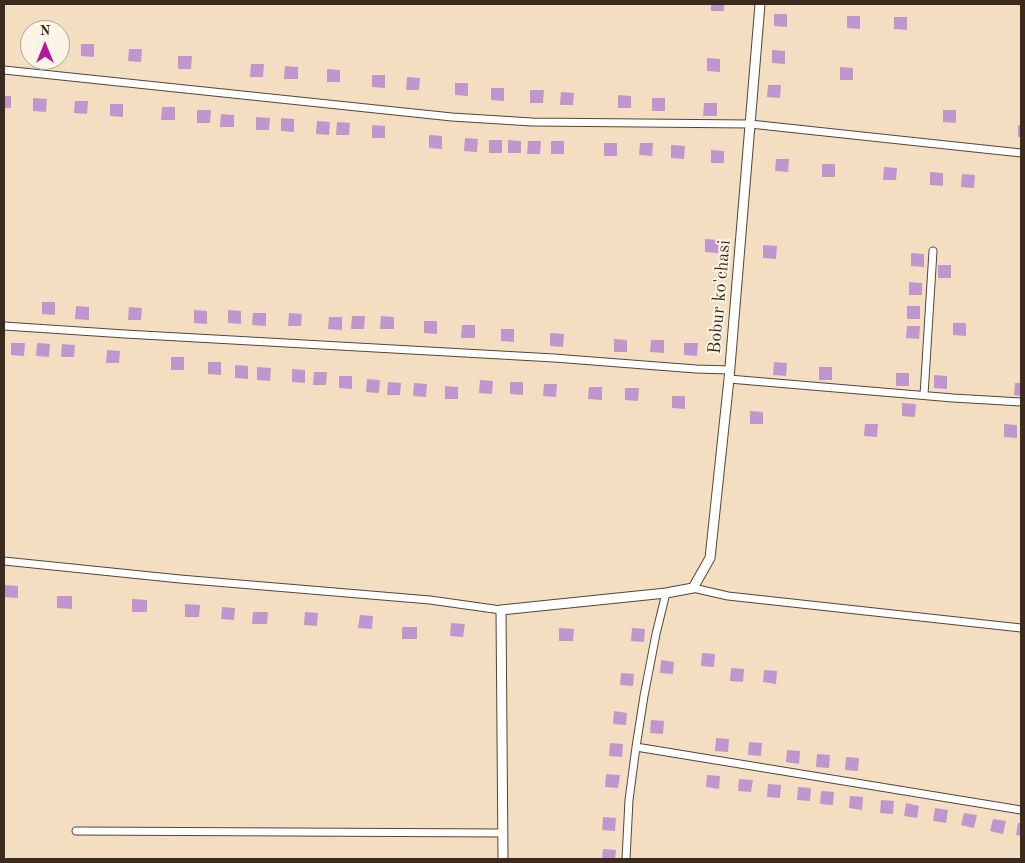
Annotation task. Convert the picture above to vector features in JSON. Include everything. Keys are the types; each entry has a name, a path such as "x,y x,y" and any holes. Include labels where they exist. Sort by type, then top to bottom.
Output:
{"street":[{"name":"Bobur ko'chasi","path":"693,588 710,558 729,375 760,4"},
{"path":"4,70 452,117 532,122 750,124 1021,153"},
{"path":"924,395 932,251"},
{"path":"4,326 554,358 687,368 729,375 924,395 1021,402"},
{"path":"4,561 180,579 430,600 501,610 666,593 693,588 728,596 1021,628"},
{"path":"626,859 629,800 636,747 666,593"},
{"path":"501,610 503,859"},
{"path":"636,747 1021,810"},
{"path":"76,831 503,833"}],"building":[{"path":"711,4 724,4 724,11 711,11"},
{"path":"774,14 787,14 787,27 774,26"},
{"path":"847,16 860,16 860,29 847,28"},
{"path":"894,17 907,17 907,30 894,29"},
{"path":"81,44 94,44 94,57 81,56"},
{"path":"129,49 142,49 141,62 128,61"},
{"path":"772,50 785,51 785,64 772,63"},
{"path":"178,56 192,56 191,69 178,69"},
{"path":"707,58 720,59 720,72 707,71"},
{"path":"251,64 264,64 263,77 250,77"},
{"path":"285,66 298,67 298,79 284,79"},
{"path":"840,67 853,68 853,80 840,80"},
{"path":"327,69 340,70 340,82 327,82"},
{"path":"372,75 385,75 385,88 372,87"},
{"path":"407,77 420,78 419,90 406,90"},
{"path":"455,83 468,83 468,96 455,95"},
{"path":"768,85 781,85 780,98 767,97"},
{"path":"491,88 504,88 504,101 491,100"},
{"path":"530,90 544,90 543,103 530,103"},
{"path":"561,92 574,93 573,105 560,105"},
{"path":"618,95 631,96 631,108 618,108"},
{"path":"4,96 11,96 11,108 4,108"},
{"path":"33,98 47,99 46,112 33,111"},
{"path":"652,98 665,98 665,111 652,111"},
{"path":"75,101 88,101 87,114 74,113"},
{"path":"704,103 717,103 717,116 703,116"},
{"path":"110,104 123,104 123,117 110,116"},
{"path":"162,107 175,107 175,120 161,120"},
{"path":"197,110 211,110 210,123 197,123"},
{"path":"943,110 956,110 956,123 943,122"},
{"path":"221,114 234,115 234,127 220,127"},
{"path":"256,117 270,118 269,130 256,130"},
{"path":"281,118 294,119 294,132 281,131"},
{"path":"317,121 330,122 329,135 316,134"},
{"path":"337,122 350,123 349,135 336,135"},
{"path":"372,125 385,126 385,138 372,138"},
{"path":"1018,125 1021,125 1021,137 1018,137"},
{"path":"429,135 442,136 442,149 429,148"},
{"path":"465,138 478,139 477,152 464,151"},
{"path":"489,140 502,140 502,153 489,153"},
{"path":"508,140 521,141 521,153 508,153"},
{"path":"528,141 541,141 540,154 527,154"},
{"path":"551,141 564,141 564,154 551,154"},
{"path":"604,143 617,143 617,156 604,156"},
{"path":"640,143 653,143 652,156 639,155"},
{"path":"671,145 685,146 684,159 671,158"},
{"path":"711,150 724,151 724,163 711,163"},
{"path":"776,159 789,159 788,172 775,171"},
{"path":"822,164 835,164 835,177 822,177"},
{"path":"884,167 897,168 896,180 883,180"},
{"path":"930,172 943,173 943,186 930,185"},
{"path":"962,174 975,175 974,188 961,187"},
{"path":"705,239 719,240 718,253 705,252"},
{"path":"763,245 777,246 776,259 763,258"},
{"path":"911,253 924,254 924,267 911,266"},
{"path":"938,265 951,265 951,278 938,278"},
{"path":"909,282 922,283 922,295 909,295"},
{"path":"42,302 55,302 55,315 42,314"},
{"path":"76,306 89,307 89,320 75,319"},
{"path":"907,306 920,306 920,319 907,319"},
{"path":"129,307 142,308 141,320 128,320"},
{"path":"194,310 207,311 207,324 194,323"},
{"path":"228,310 241,311 241,324 228,323"},
{"path":"253,313 266,313 266,326 252,325"},
{"path":"289,313 302,314 301,326 288,326"},
{"path":"352,316 365,316 364,329 351,329"},
{"path":"381,316 394,317 394,329 380,329"},
{"path":"329,317 342,317 342,330 328,329"},
{"path":"424,321 437,321 437,334 424,333"},
{"path":"953,323 966,323 966,336 953,335"},
{"path":"462,325 475,325 475,338 461,338"},
{"path":"907,326 920,326 919,339 906,338"},
{"path":"501,329 514,329 514,342 501,341"},
{"path":"550,333 564,334 563,347 550,346"},
{"path":"614,339 627,340 627,352 614,352"},
{"path":"651,340 664,340 664,353 650,352"},
{"path":"11,343 25,343 24,356 11,355"},
{"path":"37,343 50,344 49,357 36,356"},
{"path":"684,343 698,343 697,356 684,355"},
{"path":"62,344 75,345 74,357 61,357"},
{"path":"107,350 120,351 119,363 106,363"},
{"path":"171,357 184,357 184,370 171,370"},
{"path":"208,362 221,362 221,375 208,374"},
{"path":"774,362 787,363 786,376 773,375"},
{"path":"235,365 248,366 248,379 235,378"},
{"path":"257,367 271,368 270,381 257,380"},
{"path":"819,367 832,367 832,380 819,380"},
{"path":"292,369 305,370 305,383 292,382"},
{"path":"314,372 327,372 326,385 313,385"},
{"path":"896,373 909,373 909,386 896,386"},
{"path":"934,375 947,376 947,389 934,388"},
{"path":"339,376 352,376 352,389 339,388"},
{"path":"367,379 380,380 379,393 366,392"},
{"path":"480,380 493,381 492,394 479,393"},
{"path":"388,382 401,383 400,395 387,395"},
{"path":"510,382 523,382 523,395 510,394"},
{"path":"414,383 427,384 426,397 413,396"},
{"path":"1015,383 1021,383 1021,396 1014,395"},
{"path":"544,384 557,384 556,397 543,396"},
{"path":"445,386 458,387 458,399 445,399"},
{"path":"589,387 602,387 602,400 588,399"},
{"path":"625,388 639,388 638,401 625,400"},
{"path":"672,396 685,396 685,409 672,408"},
{"path":"902,403 916,404 915,417 902,416"},
{"path":"750,411 763,412 763,424 750,424"},
{"path":"865,424 878,424 877,437 864,436"},
{"path":"1004,424 1017,425 1017,438 1004,437"},
{"path":"4,585 18,586 18,598 4,597"},
{"path":"57,596 72,596 72,609 57,608"},
{"path":"132,599 147,600 147,612 132,612"},
{"path":"185,604 200,605 199,617 185,617"},
{"path":"222,607 235,608 234,620 221,619"},
{"path":"253,612 268,612 267,624 252,624"},
{"path":"305,612 318,613 317,626 304,625"},
{"path":"360,615 373,616 372,629 358,628"},
{"path":"451,623 465,624 463,637 450,636"},
{"path":"402,627 417,627 417,639 402,639"},
{"path":"559,628 574,629 573,641 559,641"},
{"path":"632,628 645,629 644,642 631,641"},
{"path":"702,653 715,654 714,667 701,666"},
{"path":"661,660 674,662 673,674 660,673"},
{"path":"731,668 744,669 743,682 730,681"},
{"path":"764,670 777,671 776,684 763,682"},
{"path":"621,673 634,674 633,686 620,685"},
{"path":"614,711 627,713 626,725 613,724"},
{"path":"651,720 664,721 663,734 650,733"},
{"path":"716,738 729,739 728,752 715,751"},
{"path":"749,742 762,743 761,756 748,755"},
{"path":"610,743 623,744 622,757 609,756"},
{"path":"787,750 800,751 799,764 786,762"},
{"path":"817,754 830,755 829,768 816,767"},
{"path":"846,757 859,758 858,771 845,770"},
{"path":"606,774 620,775 618,788 605,787"},
{"path":"707,775 720,776 719,789 706,787"},
{"path":"739,779 753,780 751,792 738,791"},
{"path":"768,784 781,785 780,798 767,797"},
{"path":"798,787 811,788 810,801 797,800"},
{"path":"821,791 834,792 833,805 820,804"},
{"path":"850,796 863,797 862,810 849,808"},
{"path":"881,800 894,801 893,814 880,813"},
{"path":"906,803 919,806 917,818 904,816"},
{"path":"935,808 948,810 946,823 933,821"},
{"path":"964,813 977,815 974,828 961,825"},
{"path":"603,817 616,818 615,831 602,830"},
{"path":"993,819 1006,821 1003,834 990,831"},
{"path":"1018,823 1021,823 1021,836 1016,835"},
{"path":"603,849 616,850 615,859 602,859"}]}
